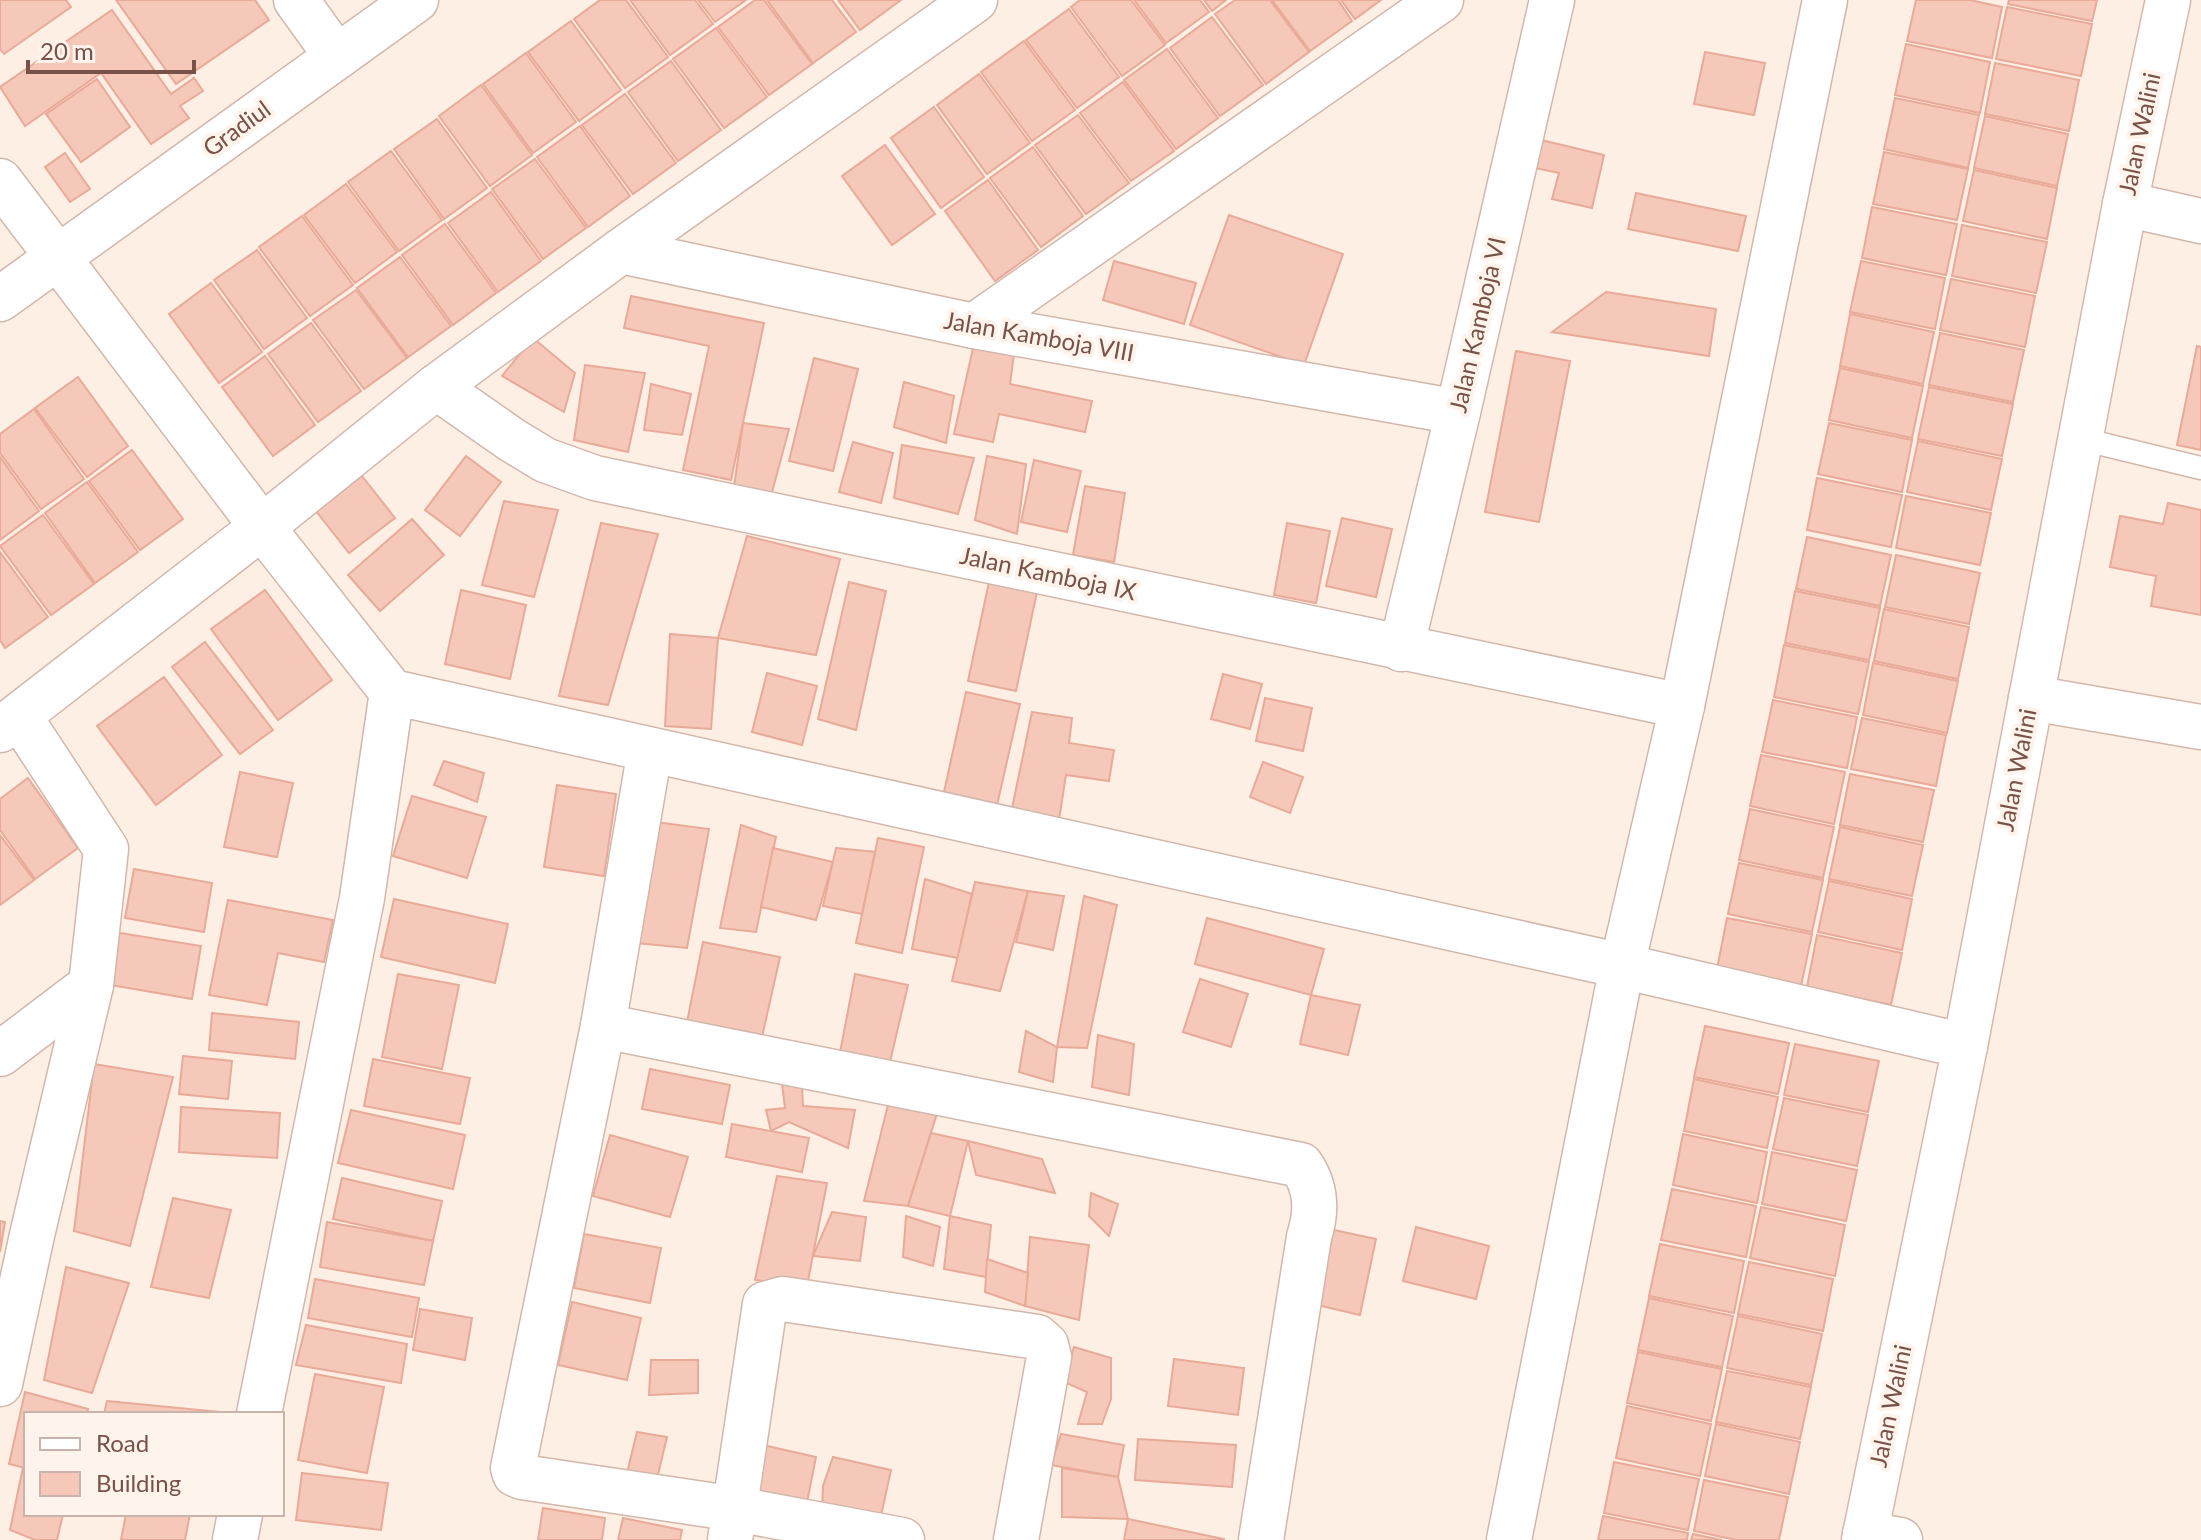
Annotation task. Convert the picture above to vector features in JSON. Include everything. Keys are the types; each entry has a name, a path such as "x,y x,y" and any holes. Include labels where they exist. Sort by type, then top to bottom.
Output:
{"street":[{"path":"296,0 337,57"},
{"name":"Gradiul","path":"0,299 416,0"},
{"path":"0,1384 91,985 106,849 10,723 436,387 621,251 975,0"},
{"path":"974,326 1441,0"},
{"name":"Jalan Kamboja VI","path":"1401,649 1552,0"},
{"path":"1509,1540 1622,966 1682,706 1825,0"},
{"name":"Jalan Walini","path":"1876,1538 2031,698 2125,204 2168,0"},
{"path":"0,181 262,527 392,692 1622,966 1965,1046"},
{"path":"2125,204 2201,221"},
{"name":"Jalan Kamboja VIII","path":"621,251 974,326 1458,412"},
{"name":"Jalan Kamboja IX","path":"436,387 545,460 595,478 1682,706"},
{"path":"259,1412 362,898 392,692"},
{"path":"2031,698 2201,727"},
{"path":"650,750 603,1026 513,1468 515,1474 522,1477 733,1525 902,1540"},
{"path":"0,1054 91,985"},
{"path":"603,1026 1301,1165 1311,1178 1316,1214 1309,1237 1261,1540"},
{"path":"733,1525 765,1304 783,1299 1037,1337 1046,1345 1049,1357 1016,1540"},
{"path":"235,1540 240,1516"}],"lane":[{"path":"2081,439 2201,468"}],"building":[{"path":"0,0 66,0 71,7 4,54 0,49"},
{"path":"116,0 255,0 269,20 176,84"},
{"path":"600,0 626,0 668,57 625,88 574,19"},
{"path":"630,0 695,0 713,24 670,55"},
{"path":"698,0 746,0 715,22"},
{"path":"755,0 764,0 812,64 769,95 718,27"},
{"path":"767,0 832,0 856,32 813,63"},
{"path":"838,0 901,0 860,30"},
{"path":"1080,0 1131,0 1165,45 1122,76 1071,7"},
{"path":"1134,0 1200,0 1209,12 1166,43"},
{"path":"1204,0 1226,0 1212,11"},
{"path":"1235,0 1270,0 1309,52 1266,84 1215,14"},
{"path":"1272,0 1338,0 1352,21 1310,51"},
{"path":"1341,0 1381,0 1355,19"},
{"path":"1916,0 1970,0 2002,7 1992,58 1907,41"},
{"path":"2009,0 2097,0 2092,21 2008,4"},
{"path":"2007,7 2092,24 2081,76 1996,59"},
{"path":"1069,9 1119,77 1077,108 1026,40"},
{"path":"112,10 171,94 194,78 203,91 180,106 189,118 151,144 101,73 25,126 0,87"},
{"path":"1212,17 1263,85 1220,116 1170,48"},
{"path":"571,21 621,90 579,121 528,52"},
{"path":"716,28 767,97 724,128 673,59"},
{"path":"1024,41 1075,110 1032,141 981,72"},
{"path":"1906,44 1990,62 1980,113 1895,95"},
{"path":"1167,49 1218,118 1176,149 1124,80"},
{"path":"1705,52 1765,63 1754,115 1694,104"},
{"path":"526,53 576,122 533,153 483,84"},
{"path":"671,61 721,130 678,161 628,92"},
{"path":"1995,63 2079,80 2069,131 1985,114"},
{"path":"979,74 1030,143 987,174 937,105"},
{"path":"97,79 130,127 81,162 46,114"},
{"path":"1123,82 1174,151 1131,181 1080,113"},
{"path":"481,85 532,155 490,186 439,116"},
{"path":"625,94 676,163 633,194 582,125"},
{"path":"1895,98 1979,115 1968,168 1884,149"},
{"path":"934,107 984,177 941,208 891,138"},
{"path":"1078,115 1129,183 1086,214 1035,145"},
{"path":"1985,116 2068,134 2057,186 1974,168"},
{"path":"437,119 487,188 444,219 394,149"},
{"path":"580,126 630,196 588,227 537,157"},
{"path":"1541,140 1604,155 1592,208 1552,199 1559,173 1535,168"},
{"path":"885,145 935,214 892,245 842,176"},
{"path":"1033,147 1083,216 1041,247 990,178"},
{"path":"391,151 442,220 399,251 348,182"},
{"path":"1884,152 1968,169 1957,220 1873,204"},
{"path":"65,153 90,189 70,202 45,167"},
{"path":"535,159 586,228 543,259 492,189"},
{"path":"1974,170 2057,188 2047,239 1963,221"},
{"path":"988,180 1038,250 995,281 945,211"},
{"path":"346,184 397,252 355,283 304,215"},
{"path":"491,192 541,261 498,292 448,223"},
{"path":"1636,193 1746,216 1738,251 1628,229"},
{"path":"1872,207 1957,224 1946,275 1862,258"},
{"path":"1229,215 1343,254 1304,365 1190,325"},
{"path":"302,216 353,285 310,316 259,247"},
{"path":"445,224 496,293 453,325 402,255"},
{"path":"1962,225 2047,242 2036,293 1952,276"},
{"path":"257,250 307,318 264,349 214,280"},
{"path":"400,257 451,326 408,357 357,288"},
{"path":"1114,261 1196,283 1184,324 1103,300"},
{"path":"1861,261 1945,278 1935,329 1850,312"},
{"path":"1951,279 2035,296 2025,347 1940,330"},
{"path":"211,283 262,352 219,383 169,314"},
{"path":"356,290 407,358 364,389 313,320"},
{"path":"1606,292 1716,309 1709,356 1552,332"},
{"path":"631,296 764,323 731,480 683,470 709,346 624,328"},
{"path":"1850,314 1934,332 1923,384 1840,366"},
{"path":"311,323 361,391 318,422 268,354"},
{"path":"1940,333 2024,350 2013,402 1929,385"},
{"path":"533,338 575,373 564,412 502,376"},
{"path":"975,339 1015,346 1010,384 1092,401 1085,432 999,414 993,442 954,434"},
{"path":"2197,346 2201,347 2201,450 2177,445"},
{"path":"1516,351 1570,361 1539,522 1485,512"},
{"path":"265,356 315,425 273,456 222,387"},
{"path":"814,358 858,369 833,471 789,461"},
{"path":"585,365 645,373 628,452 574,440"},
{"path":"1840,368 1923,386 1912,438 1829,420"},
{"path":"78,377 128,446 87,477 35,408"},
{"path":"904,382 954,396 946,443 894,427"},
{"path":"651,384 691,394 682,435 644,430"},
{"path":"1929,387 2013,404 2002,456 1918,439"},
{"path":"34,409 84,479 41,509 0,453 0,434"},
{"path":"743,423 789,429 771,496 734,487"},
{"path":"1829,423 1912,440 1902,492 1818,474"},
{"path":"1918,441 2002,459 1991,510 1907,492"},
{"path":"853,442 893,453 881,503 839,492"},
{"path":"902,445 974,458 958,514 894,498"},
{"path":"132,450 183,519 140,550 89,481"},
{"path":"466,456 501,482 460,536 425,510"},
{"path":"987,456 1026,464 1017,534 975,520"},
{"path":"0,457 39,511 0,540"},
{"path":"1034,460 1081,471 1067,532 1021,522"},
{"path":"362,476 395,518 349,553 316,511"},
{"path":"1817,478 1902,495 1891,547 1807,530"},
{"path":"87,482 138,552 95,583 45,513"},
{"path":"1085,486 1125,493 1114,562 1073,555"},
{"path":"1906,496 1991,513 1980,565 1896,548"},
{"path":"504,501 558,510 534,597 482,585"},
{"path":"2168,503 2201,510 2201,615 2151,606 2156,576 2110,567 2120,516 2163,524"},
{"path":"43,515 94,584 51,615 0,546"},
{"path":"1342,518 1392,529 1376,597 1326,586"},
{"path":"412,519 444,555 380,611 348,575"},
{"path":"601,523 658,534 608,705 559,696"},
{"path":"1287,523 1330,531 1316,603 1274,595"},
{"path":"747,536 840,559 816,655 718,638"},
{"path":"1807,537 1891,555 1880,606 1796,589"},
{"path":"0,552 48,617 5,648 0,640"},
{"path":"1896,555 1980,573 1969,624 1885,607"},
{"path":"849,582 886,591 856,730 818,719"},
{"path":"989,582 1037,592 1016,691 968,681"},
{"path":"265,590 332,680 278,720 211,629"},
{"path":"461,590 526,605 510,679 445,664"},
{"path":"1795,591 1880,608 1869,660 1785,643"},
{"path":"1884,609 1969,627 1958,679 1874,661"},
{"path":"670,634 718,638 711,729 665,726"},
{"path":"205,642 273,730 240,754 172,667"},
{"path":"1784,645 1869,662 1858,714 1774,697"},
{"path":"1873,663 1958,681 1947,733 1863,715"},
{"path":"767,673 817,686 802,745 752,732"},
{"path":"1223,674 1262,684 1250,729 1211,719"},
{"path":"164,677 222,755 156,805 97,726"},
{"path":"966,692 1020,704 995,814 942,801"},
{"path":"1265,698 1312,708 1303,751 1256,741"},
{"path":"1773,700 1857,717 1847,768 1762,752"},
{"path":"1032,712 1072,718 1069,743 1114,750 1109,781 1066,775 1058,826 1010,818"},
{"path":"1862,718 1946,735 1936,786 1851,769"},
{"path":"1761,755 1845,772 1834,824 1750,806"},
{"path":"444,761 484,773 477,802 434,785"},
{"path":"1263,762 1303,777 1290,813 1250,797"},
{"path":"240,772 293,783 277,857 224,847"},
{"path":"1850,774 1934,790 1923,842 1840,825"},
{"path":"28,778 78,848 35,879 0,830 0,799"},
{"path":"557,785 616,794 604,876 544,867"},
{"path":"412,796 486,817 467,878 393,856"},
{"path":"1750,809 1834,827 1823,878 1739,860"},
{"path":"648,821 709,829 687,948 626,942"},
{"path":"741,825 776,837 756,932 720,928"},
{"path":"1840,827 1923,845 1912,896 1829,879"},
{"path":"0,835 34,880 0,905"},
{"path":"878,838 924,847 902,953 856,943"},
{"path":"773,848 833,862 816,920 761,907"},
{"path":"836,848 875,852 862,914 823,906"},
{"path":"1739,863 1823,880 1812,932 1728,914"},
{"path":"134,869 212,883 204,932 125,918"},
{"path":"925,879 972,894 958,958 912,949"},
{"path":"1829,881 1912,899 1902,950 1818,932"},
{"path":"975,882 1028,891 1000,991 952,981"},
{"path":"1028,891 1064,896 1053,950 1016,942"},
{"path":"1084,896 1117,905 1087,1048 1057,1047"},
{"path":"394,899 508,924 495,983 381,957"},
{"path":"228,900 333,920 324,962 278,953 267,1005 209,995"},
{"path":"1207,918 1324,949 1311,995 1195,964"},
{"path":"1727,918 1812,934 1801,986 1717,969"},
{"path":"114,932 201,946 192,999 105,984"},
{"path":"1817,935 1902,953 1891,1005 1807,987"},
{"path":"703,942 780,957 762,1037 687,1022"},
{"path":"398,974 459,985 442,1069 382,1057"},
{"path":"855,974 908,985 889,1066 839,1058"},
{"path":"1200,979 1248,994 1231,1047 1183,1032"},
{"path":"1311,995 1360,1005 1348,1055 1300,1044"},
{"path":"212,1013 299,1022 295,1059 209,1050"},
{"path":"1705,1026 1789,1043 1778,1094 1694,1077"},
{"path":"1026,1031 1057,1047 1053,1082 1019,1072"},
{"path":"1098,1035 1134,1044 1129,1095 1092,1087"},
{"path":"1795,1044 1879,1061 1868,1112 1784,1095"},
{"path":"183,1056 232,1061 228,1099 179,1094"},
{"path":"373,1059 470,1078 460,1124 364,1106"},
{"path":"94,1064 173,1077 130,1246 74,1231"},
{"path":"650,1069 730,1085 722,1124 642,1109"},
{"path":"1694,1079 1778,1097 1767,1148 1684,1131"},
{"path":"782,1084 802,1084 803,1106 855,1110 848,1148 789,1122 771,1131 766,1110 785,1108"},
{"path":"890,1097 940,1104 908,1206 864,1201"},
{"path":"1784,1098 1868,1115 1857,1166 1773,1149"},
{"path":"181,1107 280,1113 277,1158 179,1152"},
{"path":"351,1110 465,1135 453,1189 338,1163"},
{"path":"732,1124 809,1138 802,1172 726,1157"},
{"path":"931,1133 968,1141 950,1216 908,1206"},
{"path":"1683,1134 1767,1152 1757,1203 1673,1185"},
{"path":"610,1135 688,1157 670,1217 593,1196"},
{"path":"968,1141 1042,1159 1055,1193 976,1175"},
{"path":"1772,1152 1857,1170 1846,1221 1762,1204"},
{"path":"777,1176 827,1183 807,1286 755,1280"},
{"path":"342,1178 442,1201 433,1241 333,1219"},
{"path":"1672,1189 1756,1206 1746,1257 1661,1240"},
{"path":"1091,1193 1118,1204 1109,1236 1089,1216"},
{"path":"173,1198 231,1210 209,1298 151,1287"},
{"path":"1761,1207 1845,1225 1835,1276 1750,1258"},
{"path":"832,1212 866,1217 860,1261 813,1256"},
{"path":"906,1216 940,1227 933,1266 903,1257"},
{"path":"950,1216 991,1225 986,1277 944,1269"},
{"path":"0,1221 5,1222 0,1252"},
{"path":"327,1222 433,1241 424,1285 320,1267"},
{"path":"1416,1227 1489,1246 1476,1299 1403,1281"},
{"path":"1334,1230 1376,1239 1360,1315 1317,1305"},
{"path":"584,1234 661,1248 650,1303 574,1288"},
{"path":"1030,1237 1089,1245 1079,1320 1025,1306"},
{"path":"1660,1244 1744,1261 1734,1313 1649,1296"},
{"path":"987,1259 1028,1273 1025,1306 985,1292"},
{"path":"1749,1262 1833,1279 1823,1331 1738,1314"},
{"path":"66,1267 129,1283 92,1393 44,1380"},
{"path":"315,1279 419,1298 412,1337 308,1318"},
{"path":"1649,1298 1733,1316 1722,1367 1638,1350"},
{"path":"572,1302 641,1318 627,1380 558,1365"},
{"path":"420,1309 472,1318 465,1360 413,1350"},
{"path":"1738,1316 1822,1334 1811,1385 1727,1368"},
{"path":"306,1325 407,1344 401,1383 296,1365"},
{"path":"1074,1347 1111,1358 1111,1399 1102,1424 1078,1424 1087,1392 1064,1382"},
{"path":"1638,1352 1722,1369 1711,1421 1627,1403"},
{"path":"1174,1359 1244,1368 1238,1415 1168,1406"},
{"path":"651,1360 698,1360 698,1393 649,1395"},
{"path":"1727,1371 1811,1387 1800,1439 1716,1422"},
{"path":"315,1374 384,1387 367,1473 298,1460"},
{"path":"25,1392 88,1409 87,1412 24,1412 24,1468 9,1464"},
{"path":"107,1401 221,1412 104,1412"},
{"path":"1627,1406 1711,1424 1700,1476 1616,1458"},
{"path":"1716,1424 1800,1442 1789,1494 1705,1476"},
{"path":"637,1432 667,1437 657,1479 626,1477"},
{"path":"1061,1434 1124,1445 1118,1477 1051,1465"},
{"path":"1138,1439 1236,1445 1232,1487 1135,1480"},
{"path":"759,1444 816,1457 806,1507 751,1499"},
{"path":"833,1457 891,1470 879,1525 822,1512 823,1486"},
{"path":"1614,1462 1699,1479 1688,1530 1604,1513"},
{"path":"23,1467 24,1516 63,1516 57,1540 35,1540 10,1530"},
{"path":"1062,1468 1118,1477 1128,1519 1062,1517"},
{"path":"302,1473 388,1483 381,1530 296,1520"},
{"path":"1704,1480 1788,1497 1779,1540 1736,1540 1694,1531"},
{"path":"543,1508 605,1518 602,1540 538,1540"},
{"path":"126,1516 190,1516 185,1540 121,1540"},
{"path":"1603,1516 1688,1533 1687,1540 1598,1540"},
{"path":"623,1518 682,1530 680,1540 618,1540"},
{"path":"1128,1519 1224,1539 1224,1540 1124,1540"},
{"path":"1693,1534 1722,1540 1691,1540"}]}
